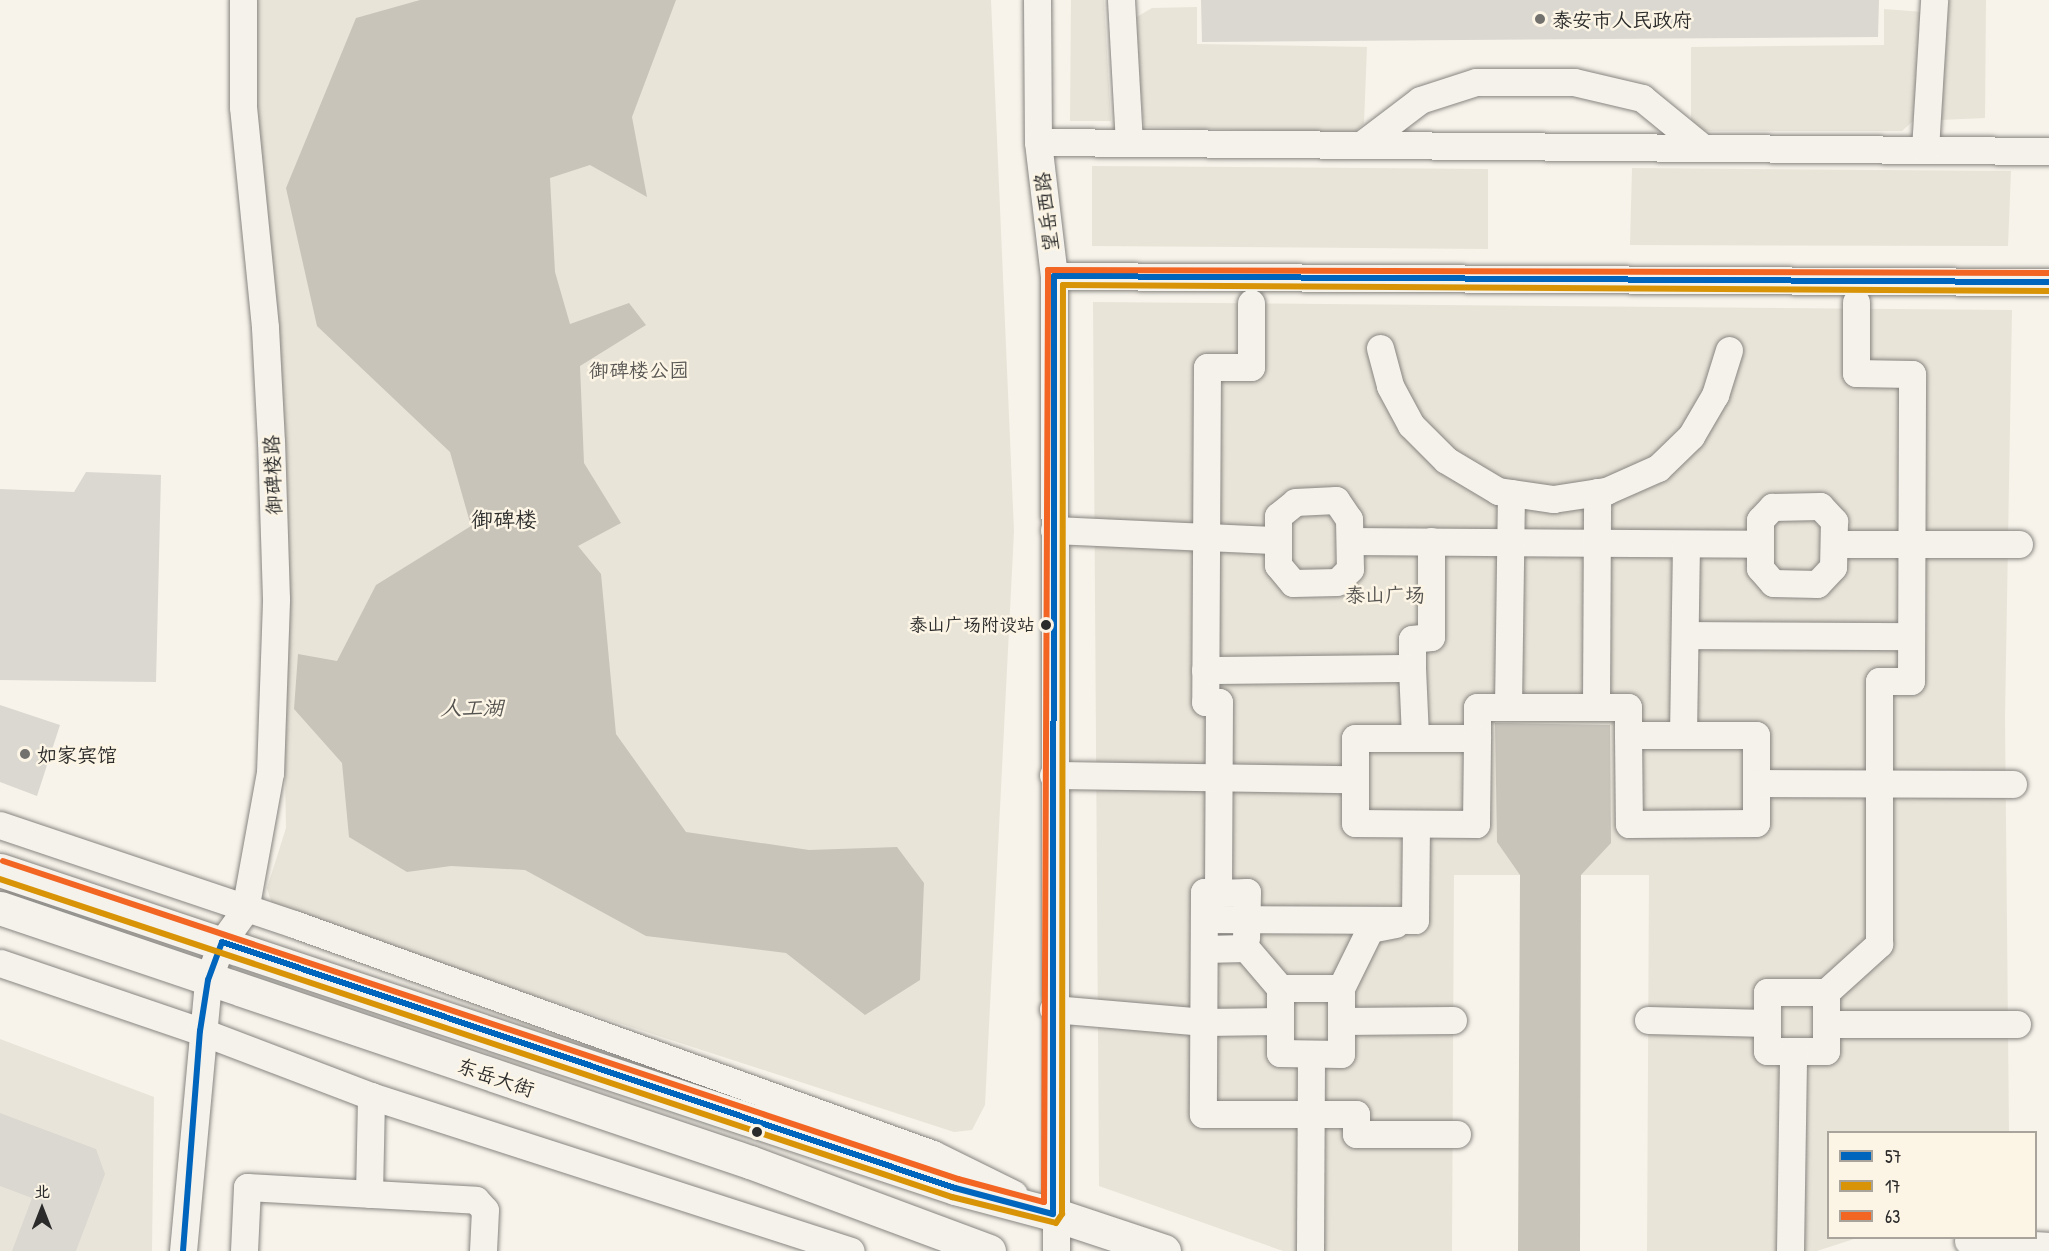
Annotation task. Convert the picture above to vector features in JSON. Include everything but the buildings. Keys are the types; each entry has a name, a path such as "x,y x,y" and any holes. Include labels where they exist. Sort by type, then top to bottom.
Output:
{"main road":[{"name":"东岳大街","path":"0,870 222,942 955,1188 1053,1214 1150,1246"},
{"name":"东岳大街","path":"0,908 739,1158 989,1251"}],"street":[{"name":"御碑楼路","path":"183,1251 200,1031 208,980 222,942 245,910 270,773 276,599 265,327 243,107 243,0"},
{"name":"望岳西路","path":"1038,0 1038,142 1054,276 1053,1214 1056,1251"},
{"path":"1121,0 1129,143"},
{"path":"1925,149 1934,0"},
{"path":"1361,145 1420,100 1476,81 1574,81 1642,98 1702,147"},
{"path":"1038,142 2049,151"},
{"path":"1054,276 2049,282"},
{"path":"1826,992 1826,1051 1767,1051 1767,992 1826,992 1879,944 1879,681 1911,681 1912,374 1856,373 1856,302"},
{"path":"1218,893 1219,702 1205,702 1207,367 1251,367 1251,303"},
{"path":"1380,348 1390,386 1411,426 1446,460 1498,491 1553,499 1597,492 1658,468 1691,436 1715,395 1729,350"},
{"path":"1596,707 1597,492"},
{"path":"1508,707 1511,493"},
{"path":"1336,500 1349,519 1350,541 1350,568 1337,582 1293,583 1278,565 1278,516 1295,502 1336,500"},
{"path":"1820,506 1834,521 1834,544 1833,567 1817,584 1773,583 1760,568 1760,520 1772,507 1820,506"},
{"path":"1054,530 1278,540"},
{"path":"1350,541 1760,544"},
{"path":"1415,738 1412,639 1431,637 1431,541"},
{"path":"1683,735 1686,544"},
{"path":"1834,544 2019,544"},
{"path":"1685,634 1911,636"},
{"path":"1205,670 1412,668"},
{"path":"1477,738 1355,738 1355,823 1476,824 1477,738 1477,707 1628,707 1628,735 1629,824 1756,823 1756,735 1628,735"},
{"path":"1053,775 1355,779"},
{"path":"1756,783 2013,784"},
{"path":"1415,920 1416,824"},
{"path":"0,825 933,1154 1053,1214"},
{"path":"1415,920 1370,929 1341,988 1341,1054 1280,1053 1280,988 1246,948 1247,892 1204,892 1203,1114 1356,1114 1356,1134 1457,1134"},
{"path":"1204,919 1415,920"},
{"path":"1204,949 1246,948"},
{"path":"0,963 200,1031 372,1096 851,1251"},
{"path":"1280,988 1341,988"},
{"path":"1053,1009 1204,1022 1280,1021"},
{"path":"1341,1021 1453,1020"},
{"path":"1648,1020 1767,1023"},
{"path":"1826,1024 2017,1024"},
{"path":"1790,1251 1793,1051"},
{"path":"1310,1251 1311,1054"},
{"path":"369,1194 372,1096"},
{"path":"244,1251 247,1187 476,1200 485,1210 483,1251"},
{"path":"1968,1240 2049,1246"}],"shaded area":[{"path":"0,1039 154,1097 152,1251 0,1251"}],"green space":[{"name":"御碑楼公园","path":"251,0 991,0 1014,531 985,1105 972,1130 954,1132 274,911 267,888 286,828 280,504 248,50"},
{"path":"1071,0 1104,0 1111,121 1070,121"},
{"path":"1949,0 1986,0 1985,118 1940,120"},
{"path":"1197,7 1197,44 1367,47 1364,123 1354,133 1144,127 1133,19 1152,8"},
{"path":"1884,9 1923,12 1913,121 1902,131 1701,131 1691,119 1691,47 1884,45"},
{"path":"1092,166 1488,169 1488,249 1092,246"},
{"path":"1632,168 2011,171 2008,246 1630,245"},
{"name":"泰山广场","path":"1093,302 2012,310 2005,717 2009,1131 1827,1131 1827,1239 1854,1239 1817,1251 1647,1251 1649,875 1454,875 1452,1251 1283,1251 1099,1186"}],"water":[{"name":"人工湖","path":"420,0 676,0 632,117 647,197 590,165 550,178 555,272 570,324 629,303 646,325 580,366 584,463 621,523 578,546 601,574 616,734 686,832 809,850 897,847 924,883 920,980 865,1015 786,953 646,936 525,870 451,866 407,872 349,837 342,763 294,709 298,654 337,661 376,585 471,526 450,452 317,326 286,188 356,18"},
{"path":"1495,723 1610,725 1611,843 1581,875 1580,1251 1518,1251 1520,875 1497,842"}],"transit line":[{"name":"63","path":"3,861 958,1179 1044,1202 1048,270 2049,273"},
{"name":"57","path":"183,1251 200,1031 208,980 222,942 955,1188 1053,1214 1054,276 2049,282"},
{"name":"17","path":"0,879 952,1197 1056,1223 1062,1214 1063,285 2049,291"}],"place":[{"name":"泰安市人民政府","path":"1540,19"},
{"name":"泰山广场附设站","path":"1046,625"},
{"name":"如家宾馆","path":"25,754"}],"district":[{"name":"御碑楼","path":"504,520"}]}
